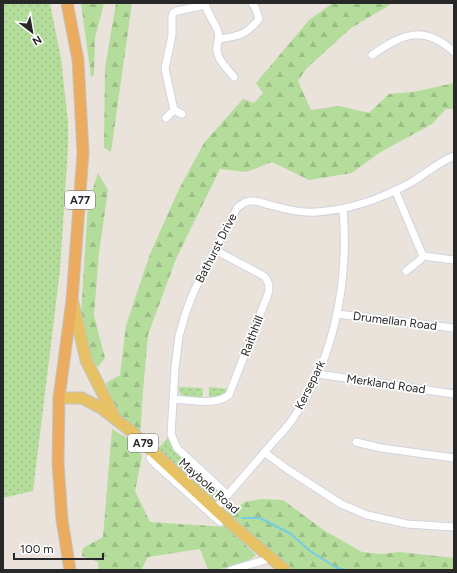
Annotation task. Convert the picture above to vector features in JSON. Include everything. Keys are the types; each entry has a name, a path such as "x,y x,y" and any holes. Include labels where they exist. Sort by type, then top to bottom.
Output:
{"highway":[{"name":"A77","path":"67,3 78,60 83,153 72,300 59,398 58,463 62,520 70,570"}],"main road":[{"name":"Maybole Road","path":"72,300 86,360 116,420"},
{"name":"Maybole Road","path":"59,398 82,398 101,408 154,453 224,518 285,570"}],"street":[{"path":"219,39 240,36 262,20 252,3"},
{"path":"174,110 165,69 172,36 173,13 177,10 205,4 218,31 219,39 217,52 219,58 234,77"},
{"path":"372,55 397,39 411,35 430,36 445,44 454,52"},
{"path":"174,110 182,114"},
{"path":"166,118 174,110"},
{"name":"Bathurst Drive","path":"228,494 176,448 171,434 179,336 186,312 194,291 237,208 243,203 250,201 289,210 315,212 343,209 377,198 395,190 453,158"},
{"path":"395,190 423,256"},
{"name":"Kersepark","path":"215,509 293,418 318,374 337,314 343,274 345,235 343,209"},
{"name":"Raithhill","path":"173,399 215,401 224,399 229,395 270,287 264,276 215,250"},
{"path":"423,256 454,260"},
{"path":"406,271 423,256"},
{"name":"Drumellan Road","path":"337,314 454,328"},
{"name":"Merkland Road","path":"318,374 454,394"},
{"path":"356,442 381,448 454,458"},
{"path":"264,452 286,469 341,504 367,515 407,524 454,527"},
{"path":"154,453 150,458 153,462 220,522 224,518"},
{"path":"231,570 272,558"}],"green space":[{"path":"3,3 50,3 61,59 68,122 68,147 60,270 33,491 3,498"},
{"path":"81,3 104,3 95,38 94,75 91,77"},
{"path":"116,3 132,3 111,152 104,148 105,68"},
{"path":"333,3 393,3 351,28 306,69 298,81 311,110 339,106 369,113 389,94 413,92 454,83 454,109 446,109 432,124 379,153 352,173 309,180 272,162 246,172 220,169 176,259 148,335 140,440 117,420 106,383 120,375 126,325 150,254 179,189 204,143 243,99 254,103 263,93 256,83 309,20"},
{"path":"98,173 108,190 99,253 94,315 105,358 98,367 94,364 85,340 81,314 88,204"},
{"path":"179,387 203,388 202,398 184,397 179,392"},
{"path":"209,387 229,389 222,396 209,398"},
{"path":"112,429 130,440 142,456 135,491 150,522 226,527 256,555 247,561 234,566 208,570 200,549 148,557 141,570 99,570 98,562 82,556 83,548 103,537"},
{"path":"171,434 173,441 228,495 215,509 154,453"},
{"path":"262,499 283,500 325,531 362,552 381,554 400,552 454,558 454,570 285,570 215,509 232,513 244,502"}],"waterway":[{"path":"242,518 260,518 291,534 310,551 337,568 346,570"}]}
